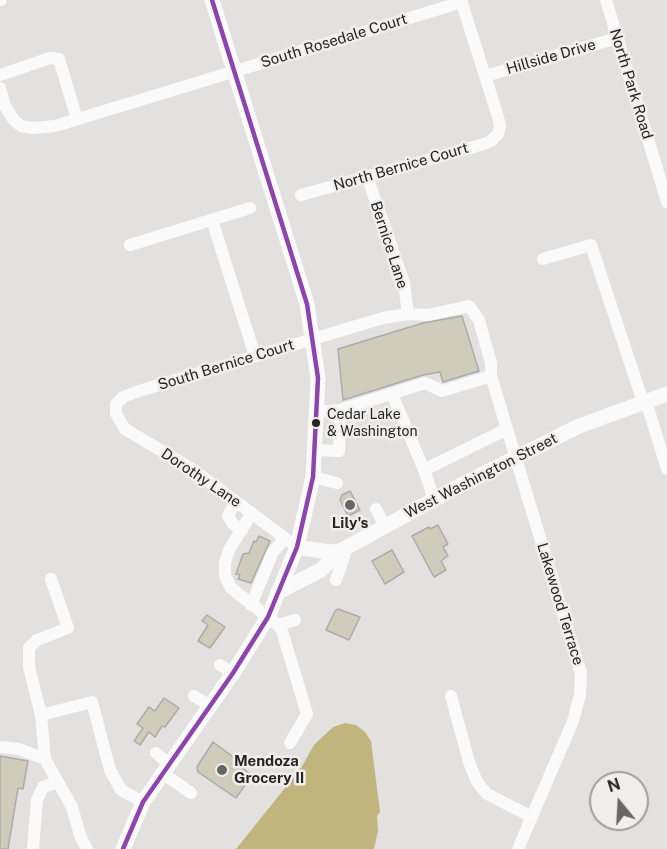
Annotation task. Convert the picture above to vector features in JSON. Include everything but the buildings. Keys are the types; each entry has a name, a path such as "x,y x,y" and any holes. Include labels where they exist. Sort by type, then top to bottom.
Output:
{"main road":[{"path":"123,849 143,802 210,706 226,669 273,621 291,543 313,477 318,378 307,303 212,0"},
{"name":"West Washington Street","path":"278,592 321,570 344,549 517,457 579,426 667,394"},
{"path":"291,543 329,552 344,549"}],"street":[{"name":"North Park Road","path":"606,0 667,202"},
{"name":"South Rosedale Court","path":"13,119 21,126 33,128 55,126 462,1"},
{"path":"462,1 485,76"},
{"name":"Hillside Drive","path":"485,76 617,38"},
{"path":"0,75 50,58 59,59 77,119"},
{"name":"North Bernice Court","path":"301,195 491,141 498,134 500,126 485,76"},
{"path":"0,88 5,106 13,119 0,123"},
{"name":"Bernice Lane","path":"367,176 404,283 408,314"},
{"path":"130,245 250,208"},
{"path":"212,220 255,356"},
{"path":"543,259 591,245 666,460"},
{"name":"South Bernice Court","path":"116,404 123,397 139,390 383,318 408,314 428,315 469,306 479,320 491,363 491,376"},
{"path":"316,412 340,410 425,383 442,391 491,376"},
{"name":"Lakewood Terrace","path":"491,376 581,673 580,695 573,722 518,849"},
{"path":"392,394 434,500"},
{"name":"Dorothy Lane","path":"116,404 116,414 125,429 195,471 291,543"},
{"path":"315,450 339,451 340,410"},
{"path":"424,470 507,429"},
{"path":"313,477 337,483"},
{"path":"236,501 228,516 233,524 242,530"},
{"path":"376,509 385,526"},
{"path":"252,513 227,555 225,576 231,588 273,621 289,648 308,714 291,742"},
{"path":"250,605 273,552 291,543"},
{"path":"336,580 344,549"},
{"path":"51,579 68,628 37,640 29,648 29,668 41,715 45,759 72,807 81,838 87,849"},
{"path":"273,621 295,620"},
{"path":"194,696 210,706"},
{"path":"451,696 469,762 477,782 487,794 532,817"},
{"path":"41,715 92,702 110,770 121,790 143,802"},
{"path":"0,747 19,749 45,759"},
{"path":"156,753 167,769 191,793"},
{"path":"33,849 37,800 43,787 58,782"}],"shaded area":[{"path":"345,723 356,725 371,741 380,812 377,816 378,831 374,849 236,849 301,768 314,745 333,727"}],"transit line":[{"path":"123,849 143,802 233,673 268,617 297,547 313,477 318,378 307,304 212,0"}],"place":[{"name":"Cedar Lake & Washington","path":"316,423"},
{"name":"Lily's","path":"350,505"},
{"name":"Mendoza Grocery II","path":"222,770"}]}
